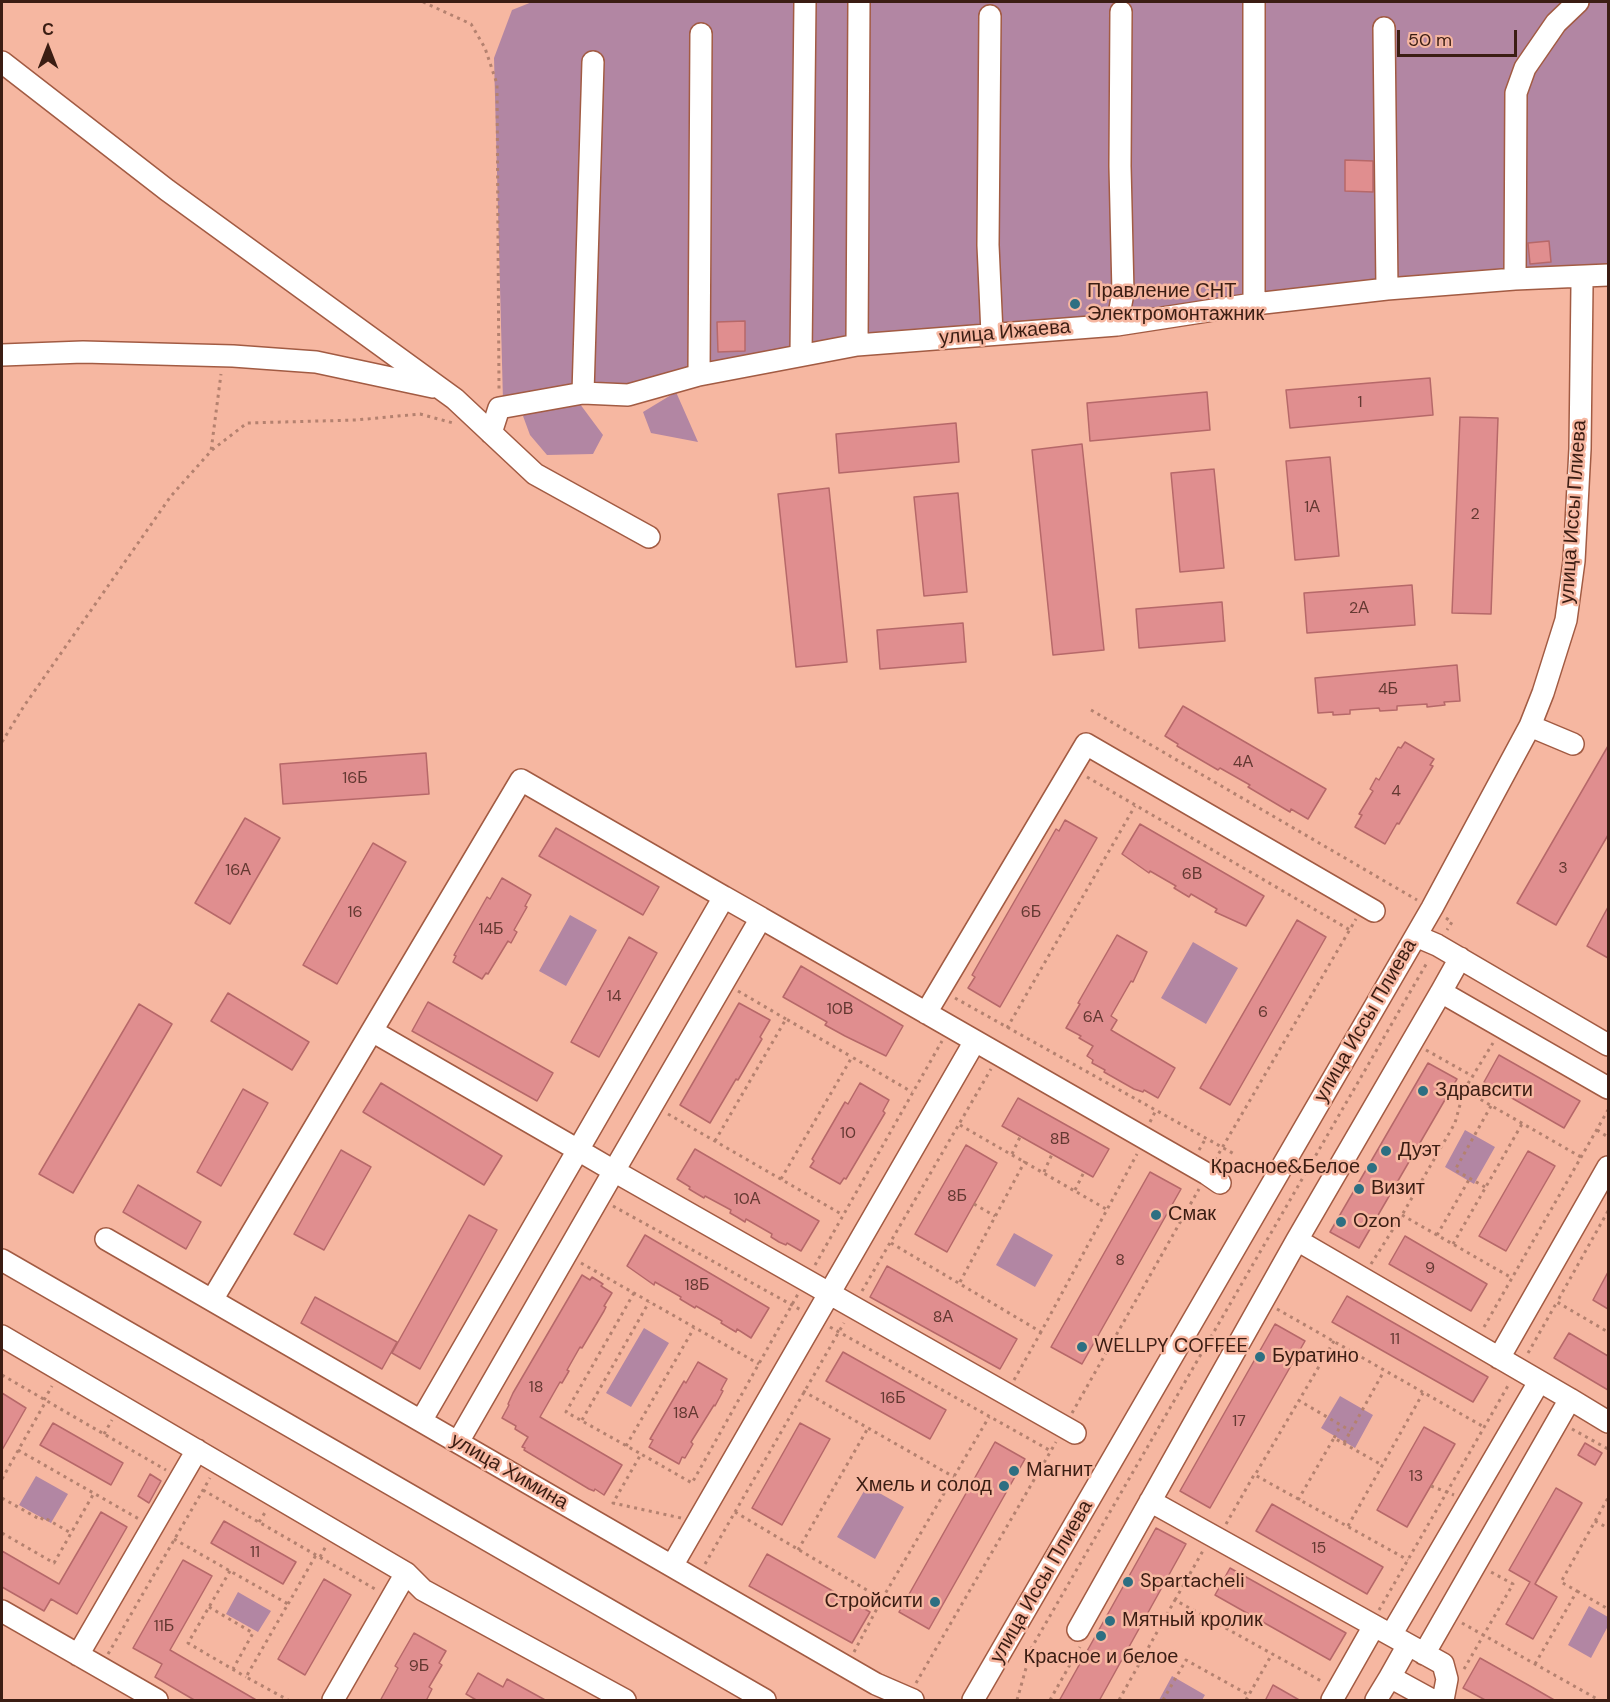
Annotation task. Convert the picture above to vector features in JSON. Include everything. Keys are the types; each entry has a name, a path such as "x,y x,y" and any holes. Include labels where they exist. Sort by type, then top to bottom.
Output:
{"street":[{"path":"801,354 805,2"},
{"path":"857,345 859,2"},
{"path":"1254,2 1254,304"},
{"path":"1523,278 1516,93 1525,68 1556,23 1578,2"},
{"path":"1117,325 1123,293 1120,166 1121,12"},
{"path":"990,16 988,245 992,334"},
{"path":"1384,28 1387,289"},
{"path":"699,375 700,34"},
{"path":"2,62 168,190 419,371 455,399 535,474 649,537"},
{"path":"583,393 593,62"},
{"name":"улица Ижаева","path":"499,408 583,393 628,395 699,375 857,345 1117,325 1254,304 1387,289 1523,278 1608,275"},
{"name":"улица Иссы Плиева","path":"973,1701 1432,908 1530,726 1544,693 1566,620 1574,561 1580,449 1582,289 1548,289 1523,278"},
{"path":"2,355 94,352 316,362 437,387"},
{"path":"491,433 499,408"},
{"path":"1530,726 1573,744"},
{"path":"926,1013 1086,744 1369,908"},
{"path":"212,1300 521,780 1214,1179"},
{"path":"421,1422 724,897"},
{"path":"458,1443 760,918"},
{"path":"1416,936 1441,940 1460,958 1608,1045"},
{"path":"1078,1630 1297,1240 1460,958"},
{"path":"1441,992 1608,1088"},
{"path":"372,1032 1070,1430"},
{"path":"672,1566 975,1041"},
{"path":"1499,1358 1608,1167"},
{"name":"улица Химина","path":"106,1239 876,1684 912,1700"},
{"path":"1297,1240 1608,1422"},
{"path":"2,1260 765,1701"},
{"path":"2,1336 406,1573 423,1590 625,1701"},
{"path":"1332,1694 1394,1637 1468,1503 1539,1382"},
{"path":"1394,1637 1447,1614 1570,1399"},
{"path":"78,1655 197,1450"},
{"path":"1150,1501 1443,1664 1447,1679 1443,1701"},
{"path":"333,1701 406,1573"},
{"path":"2,1611 157,1701"},
{"path":"1376,1701 1390,1677 1394,1637"},
{"path":"1390,1677 1432,1701"}],"path":[{"path":"423,2 471,24 485,48 497,84 499,408"},
{"path":"211,451 221,380 221,356"},
{"path":"2,742 24,706 171,496 211,451 247,423 356,420 420,414 460,425"},
{"path":"1091,710 1432,908 1452,922 1441,940"},
{"path":"1072,769 1350,930"},
{"path":"1007,1028 1135,806"},
{"path":"912,1700 913,1688 1051,1451 1070,1430 1214,1179 1222,1148 1350,930 1369,908"},
{"name":"улица Иссы Плиева","path":"1017,1701 1032,1647 1441,940"},
{"path":"723,983 913,1092"},
{"path":"940,990 1236,1155"},
{"path":"715,1141 786,1019"},
{"path":"634,1293 566,1412 692,1483 950,1026"},
{"path":"1362,1278 1402,1215 1455,1123 1464,1090 1474,1077 1496,1037"},
{"path":"1422,1048 1474,1077"},
{"path":"781,1179 852,1057"},
{"path":"1464,1090 1581,1158"},
{"path":"652,1105 843,1215"},
{"path":"1485,1187 1455,1170 1491,1106"},
{"path":"1474,1344 1608,1110"},
{"path":"1453,1244 1522,1124"},
{"path":"960,1125 1106,1209"},
{"path":"1597,1130 1608,1137"},
{"path":"1012,1154 1020,1137"},
{"path":"1009,1388 1139,1149"},
{"path":"1044,1172 1052,1154"},
{"path":"960,1282 1025,1161"},
{"path":"1075,1190 1084,1172"},
{"path":"1437,1235 1470,1178"},
{"path":"1561,1193 1565,1195"},
{"path":"599,1198 1051,1451"},
{"path":"974,1204 995,1216"},
{"path":"1394,1637 1408,1560 1608,1211"},
{"path":"1402,1215 1512,1278"},
{"path":"891,1243 1041,1332"},
{"path":"566,1255 759,1364"},
{"path":"1522,1259 1528,1263"},
{"path":"582,1421 650,1302"},
{"path":"1557,1302 1608,1332"},
{"path":"1273,1306 1484,1427"},
{"path":"626,1446 694,1327"},
{"path":"1119,1701 1175,1600 1254,1475 1334,1341"},
{"path":"1344,1444 1384,1371"},
{"path":"2,1375 167,1470"},
{"path":"803,1391 954,1477"},
{"path":"1348,1526 1423,1392"},
{"path":"1298,1400 1351,1431"},
{"path":"2,1479 46,1401"},
{"path":"851,1658 882,1599 990,1418"},
{"path":"1558,1420 1608,1449"},
{"path":"1298,1500 1341,1425"},
{"path":"798,1550 868,1428"},
{"path":"1334,1438 1382,1466"},
{"path":"18,1450 146,1522"},
{"path":"641,1454 613,1503 674,1515 696,1524"},
{"path":"100,1668 218,1463"},
{"path":"1254,1475 1408,1560"},
{"path":"1431,1486 1447,1491 1468,1503"},
{"path":"203,1490 376,1590"},
{"path":"2,1533 54,1563 94,1493"},
{"path":"2,1498 41,1520 43,1517 71,1533"},
{"path":"1608,1498 1561,1582 1608,1609"},
{"path":"735,1512 882,1599"},
{"path":"1595,1521 1608,1528"},
{"path":"174,1539 288,1604"},
{"path":"246,1677 316,1555"},
{"path":"1461,1675 1513,1584 1486,1569"},
{"path":"230,1571 188,1643 288,1701"},
{"path":"1535,1664 1577,1591"},
{"path":"1175,1600 1272,1654 1332,1694"},
{"path":"209,1607 253,1633 233,1669"},
{"path":"1447,1614 1599,1701"},
{"path":"1246,1701 1272,1654"},
{"path":"1163,1701 1186,1660 1249,1695"}],"shaded area":[{"path":"532,2 1608,2 1608,269 985,331 622,388 503,401 494,58 512,10"},
{"path":"676,392 698,442 651,433 643,412"},
{"path":"577,400 603,435 593,454 547,455 530,435 523,416 532,405"},
{"path":"570,915 597,930 566,986 539,971"},
{"path":"1193,942 1238,968 1206,1024 1161,998"},
{"path":"1465,1130 1495,1147 1474,1184 1445,1167"},
{"path":"1014,1233 1053,1255 1035,1287 996,1265"},
{"path":"644,1328 669,1343 631,1407 606,1393"},
{"path":"1340,1396 1373,1415 1355,1448 1321,1428"},
{"path":"36,1476 68,1494 51,1523 19,1505"},
{"path":"867,1486 904,1507 875,1559 837,1537"},
{"path":"238,1592 271,1611 258,1632 226,1614"},
{"path":"1589,1606 1608,1617 1608,1626 1591,1658 1568,1645"},
{"path":"1172,1676 1205,1695 1202,1700 1159,1700"}],"building":[{"path":"1345,160 1373,161 1373,192 1345,191"},
{"path":"1549,241 1551,262 1530,264 1528,243"},
{"path":"745,321 745,351 718,352 717,322"},
{"path":"1430,378 1433,415 1290,428 1286,390"},
{"path":"1207,392 1210,430 1090,441 1087,403"},
{"path":"1460,417 1498,418 1491,614 1452,613"},
{"path":"956,423 959,462 839,473 836,434"},
{"path":"1082,444 1104,650 1053,655 1032,450"},
{"path":"1330,457 1339,556 1295,560 1286,461"},
{"path":"1214,469 1224,568 1180,572 1171,473"},
{"path":"829,488 847,662 796,667 778,494"},
{"path":"958,493 967,592 924,596 914,497"},
{"path":"1412,585 1415,625 1307,633 1304,593"},
{"path":"1222,602 1225,641 1139,648 1136,609"},
{"path":"963,623 966,662 880,669 877,630"},
{"path":"1457,665 1460,701 1444,702 1445,705 1427,707 1427,704 1397,706 1397,710 1380,711 1379,708 1350,710 1350,714 1318,713 1315,678"},
{"path":"1183,706 1326,789 1308,819 1291,809 1290,812 1248,787 1250,785 1220,768 1218,770 1177,746 1178,744 1165,736"},
{"path":"1405,742 1434,759 1430,765 1433,766 1385,844 1355,827 1362,815 1359,814 1373,791 1370,789 1376,778 1379,780 1398,747 1401,748"},
{"path":"1608,746 1608,835 1556,925 1517,903"},
{"path":"426,753 429,794 283,804 280,764"},
{"path":"245,818 280,838 230,924 195,903"},
{"path":"1065,820 1097,838 1000,1007 968,988 975,977 972,975 1056,829 1059,831"},
{"path":"1140,824 1264,896 1246,926 1215,912 1217,909 1191,894 1189,897 1174,888 1176,886 1150,871 1149,873 1122,854"},
{"path":"556,828 659,887 643,915 539,856"},
{"path":"373,843 406,862 337,984 303,965"},
{"path":"502,878 531,895 514,930 517,932 511,943 508,941 488,974 486,973 482,979 453,962 456,956 454,955 487,897 490,899"},
{"path":"1608,907 1608,958 1587,946"},
{"path":"1297,920 1326,937 1230,1105 1200,1088"},
{"path":"1117,935 1147,952 1133,982 1131,981 1111,1016 1117,1020 1111,1030 1175,1068 1158,1098 1144,1090 1143,1092 1134,1089 1092,1063 1093,1060 1087,1056 1093,1046 1066,1028"},
{"path":"629,937 657,953 599,1057 571,1042"},
{"path":"801,966 903,1026 886,1056 825,1025 827,1022 783,997"},
{"path":"228,993 309,1042 292,1070 211,1021"},
{"path":"428,1002 553,1073 537,1101 412,1031"},
{"path":"739,1003 770,1020 760,1037 762,1039 710,1123 680,1105"},
{"path":"139,1004 172,1024 73,1193 39,1174"},
{"path":"1499,1055 1580,1101 1564,1128 1484,1082"},
{"path":"1428,1063 1457,1079 1359,1248 1330,1232"},
{"path":"381,1083 502,1156 484,1185 363,1112"},
{"path":"860,1083 889,1100 883,1111 885,1113 846,1179 844,1178 840,1184 810,1167 814,1161 812,1159 845,1102 848,1104"},
{"path":"243,1089 268,1103 221,1186 197,1172"},
{"path":"1018,1098 1109,1149 1093,1177 1002,1126"},
{"path":"966,1145 997,1163 947,1252 915,1234"},
{"path":"695,1149 819,1221 801,1251 787,1243 786,1245 779,1242 771,1237 772,1234 746,1219 745,1222 730,1213 731,1210 705,1196 704,1198 677,1179"},
{"path":"341,1150 371,1167 324,1250 294,1234"},
{"path":"1528,1151 1555,1166 1506,1251 1479,1236"},
{"path":"1150,1172 1181,1189 1082,1364 1051,1347"},
{"path":"138,1185 201,1222 186,1249 123,1212"},
{"path":"469,1215 497,1230 420,1369 392,1353"},
{"path":"645,1235 769,1308 751,1338 737,1329 736,1332 721,1323 722,1321 696,1306 695,1308 655,1282 654,1285 627,1266"},
{"path":"1405,1236 1487,1284 1471,1311 1389,1264"},
{"path":"887,1266 1017,1339 1000,1369 870,1297"},
{"path":"1608,1272 1608,1309 1593,1300"},
{"path":"582,1275 590,1280 592,1277 612,1293 604,1306 606,1307 604,1311 582,1348 580,1347 567,1370 569,1371 540,1417 622,1465 604,1495 595,1489 594,1491 589,1489 524,1450 525,1448 522,1447 528,1437 515,1429 516,1426 502,1418 513,1393"},
{"path":"1347,1296 1488,1377 1473,1402 1332,1322"},
{"path":"315,1297 397,1342 382,1369 301,1323"},
{"path":"1275,1324 1305,1341 1210,1508 1180,1491"},
{"path":"1569,1333 1608,1356 1608,1390 1554,1358"},
{"path":"843,1352 946,1410 930,1439 826,1381"},
{"path":"698,1362 727,1379 715,1406 691,1442 693,1444 685,1458 682,1457 679,1464 649,1447 653,1440 650,1439 684,1381 686,1383"},
{"path":"2,1393 26,1408 2,1450"},
{"path":"53,1423 123,1463 111,1485 40,1445"},
{"path":"800,1423 830,1439 782,1525 752,1508"},
{"path":"1424,1427 1455,1444 1407,1527 1377,1510"},
{"path":"995,1442 1025,1459 929,1629 899,1612"},
{"path":"1585,1443 1602,1453 1595,1465 1578,1455"},
{"path":"150,1474 161,1481 149,1503 138,1496"},
{"path":"1556,1488 1582,1503 1535,1584 1557,1597 1533,1639 1506,1624 1530,1582 1509,1570"},
{"path":"1272,1504 1383,1567 1367,1594 1256,1531"},
{"path":"101,1512 127,1527 77,1614 51,1599 44,1611 2,1587 2,1551 59,1584"},
{"path":"224,1521 296,1562 283,1584 211,1543"},
{"path":"1156,1528 1186,1544 1099,1701 1059,1701"},
{"path":"767,1554 870,1612 852,1643 749,1586"},
{"path":"183,1560 212,1576 170,1650 258,1701 196,1701 155,1677 162,1664 133,1648"},
{"path":"1230,1568 1346,1633 1330,1660 1215,1595"},
{"path":"324,1579 351,1595 305,1675 278,1659"},
{"path":"414,1633 446,1651 439,1663 442,1665 429,1687 432,1689 426,1701 380,1701 398,1668 395,1666"},
{"path":"1480,1658 1556,1701 1487,1701 1463,1688"},
{"path":"478,1673 503,1687 507,1679 547,1701 478,1701 466,1694"},
{"path":"1273,1685 1301,1701 1265,1701"}],"place":[{"name":"Правление СНТ Электромонтажник","path":"1075,304"},
{"name":"Здравсити","path":"1423,1091"},
{"name":"Дуэт","path":"1386,1151"},
{"name":"Красное&Белое","path":"1372,1168"},
{"name":"Визит","path":"1359,1189"},
{"name":"Смак","path":"1156,1215"},
{"name":"Ozon","path":"1341,1222"},
{"name":"WELLPY COFFEE","path":"1082,1347"},
{"name":"Буратино","path":"1260,1357"},
{"name":"Магнит","path":"1014,1471"},
{"name":"Хмель и солод","path":"1004,1486"},
{"name":"Spartacheli","path":"1128,1582"},
{"name":"Стройсити","path":"935,1602"},
{"name":"Мятный кролик","path":"1110,1621"},
{"name":"Красное и белое","path":"1101,1636"}]}
